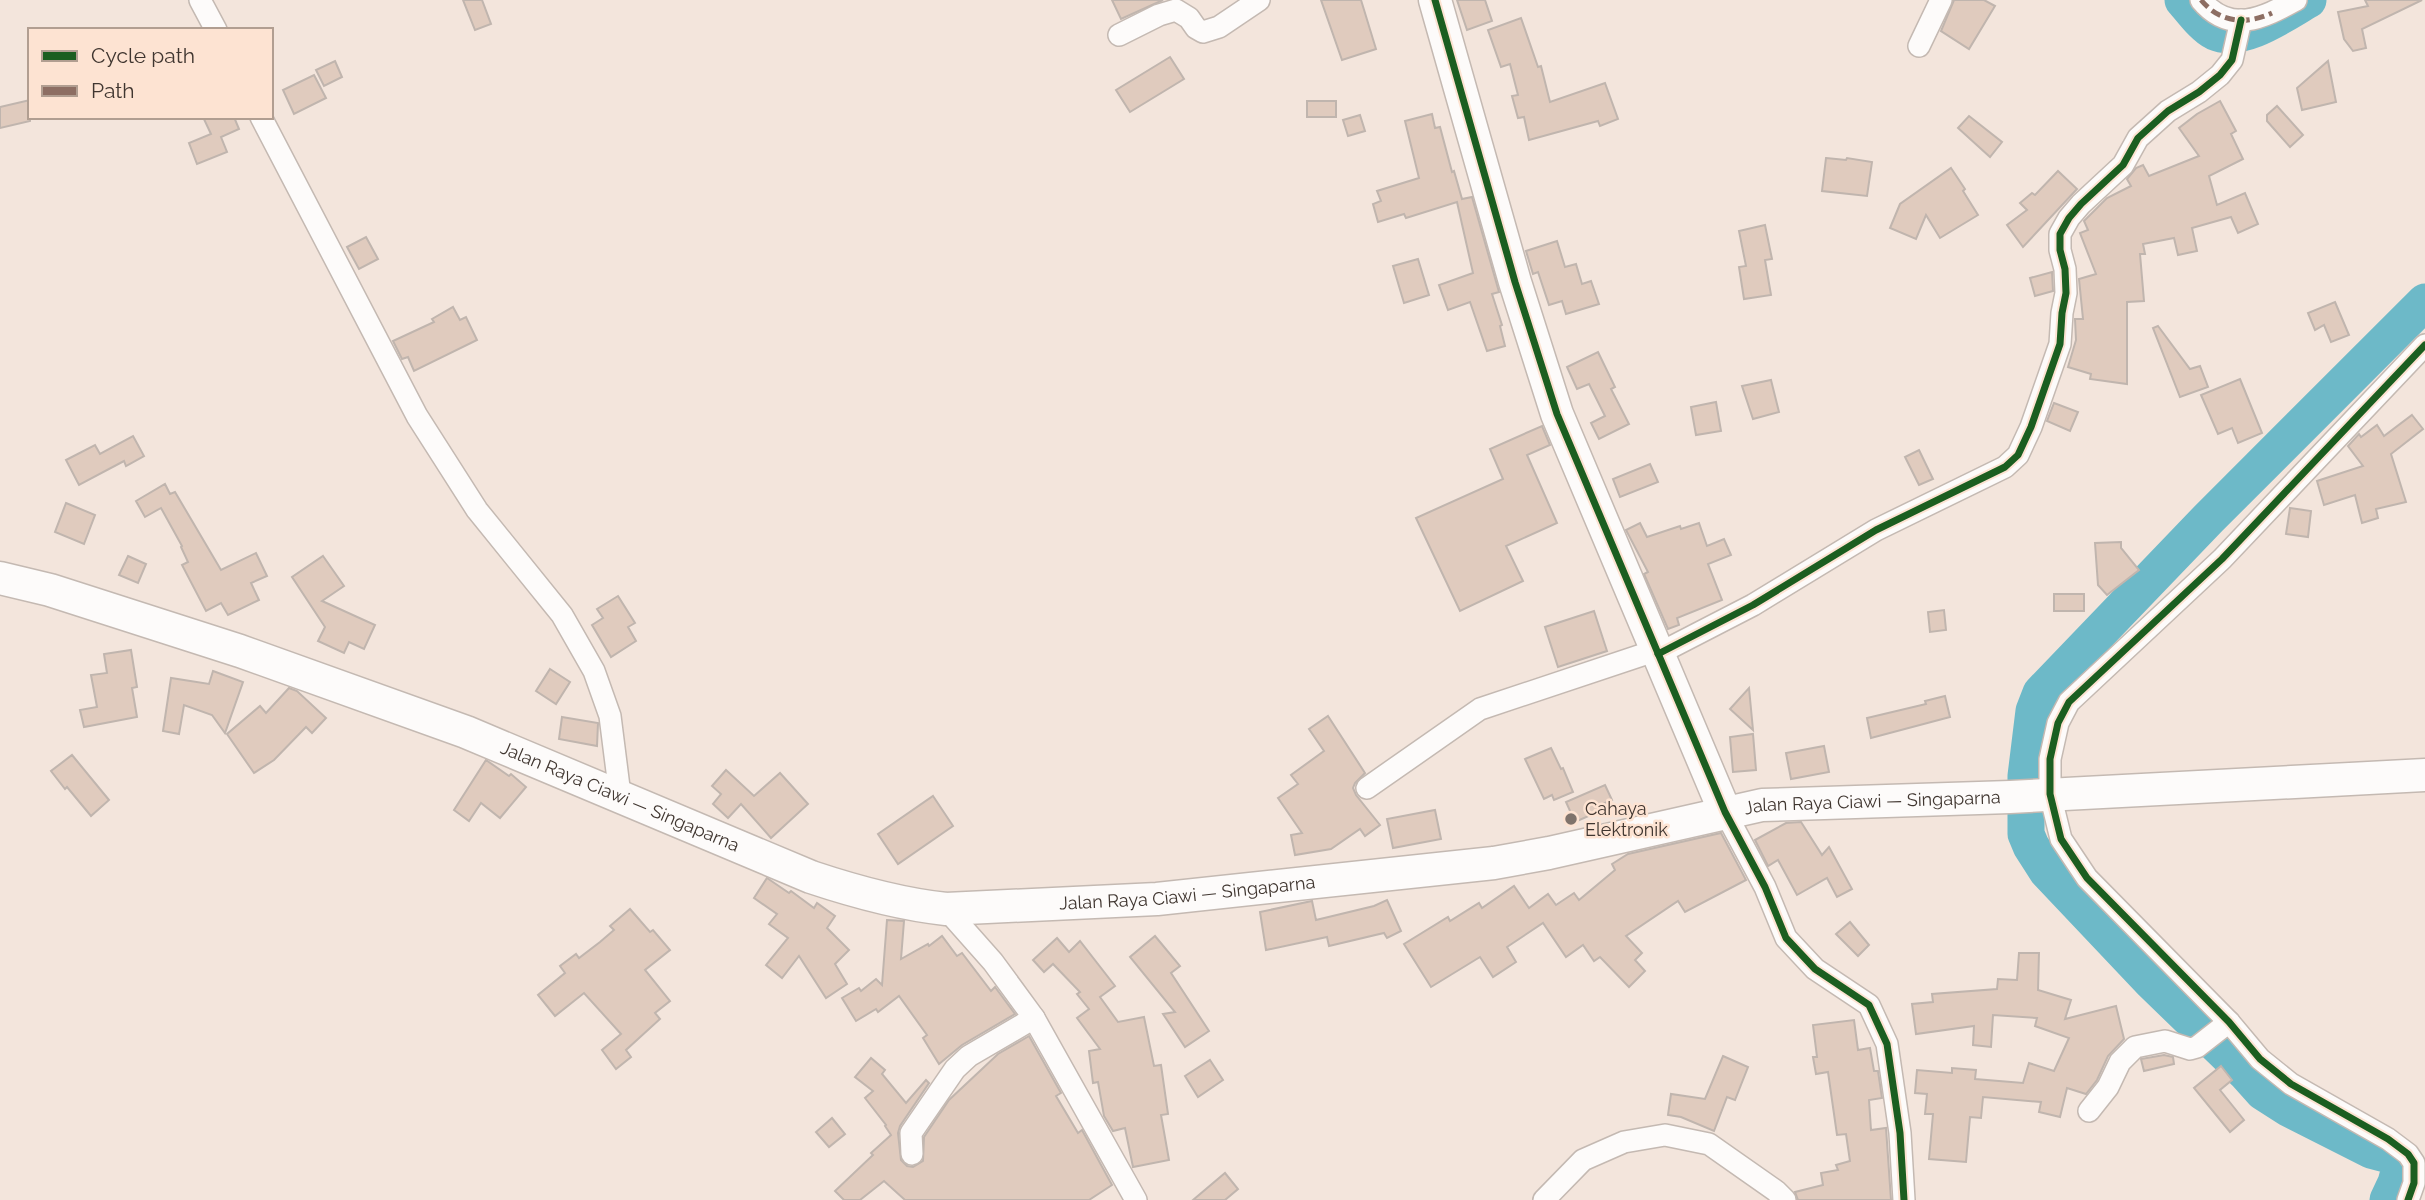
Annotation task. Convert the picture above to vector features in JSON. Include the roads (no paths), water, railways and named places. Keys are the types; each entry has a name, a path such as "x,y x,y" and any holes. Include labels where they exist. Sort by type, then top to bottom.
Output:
{"main road":[{"path":"1435,0 1515,282 1557,414 1725,812"},
{"name":"Jalan Raya Ciawi — Singaparna","path":"0,578 50,590 253,656 467,732 811,877 870,896 916,906 946,909 1157,899 1494,863 1762,805 2032,795 2425,775"}],"street":[{"path":"200,0 215,28"},
{"path":"1119,34 1176,10 1203,32 1219,27 1259,0"},
{"path":"1919,46 1941,0"},
{"path":"2201,0 2223,19 2240,24 2259,19 2296,0"},
{"path":"1367,788 1480,709 1657,652 1753,606 1877,530 2005,467 2018,455 2031,427 2060,344 2062,313 2067,293 2060,234 2069,218 2123,165 2138,138 2168,111 2220,75 2232,60 2240,24"},
{"path":"262,119 417,416 477,510 562,615 594,671 610,716 620,795"},
{"path":"2408,1200 2414,1183 2414,1163 2408,1154 2388,1139 2291,1084 2260,1059 2213,1034 2087,878 2032,795 2050,760 2058,723 2069,702 2221,559 2425,345"},
{"path":"1725,812 1765,887 1786,938 1815,969 1869,1005 1887,1044 1900,1133 1903,1200"},
{"path":"946,909 993,962 1034,1018 1136,1200"},
{"path":"912,1154 911,1133 955,1069 969,1056 1034,1018"},
{"path":"2089,1111 2108,1087 2120,1062 2134,1047 2157,1041 2190,1049 2213,1034"},
{"path":"1544,1200 1583,1160 1625,1142 1665,1135 1709,1144 1785,1200"}],"waterway":[{"path":"2183,0 2206,26 2226,35 2250,31 2308,0"},
{"path":"2388,1200 2401,1164 2390,1155 2371,1150 2288,1108 2263,1092 2152,982 2047,871 2026,834 2026,776 2034,711 2041,693 2209,518 2425,302"}],"place":[{"name":"Cahaya Elektronik","path":"1571,819"}]}
